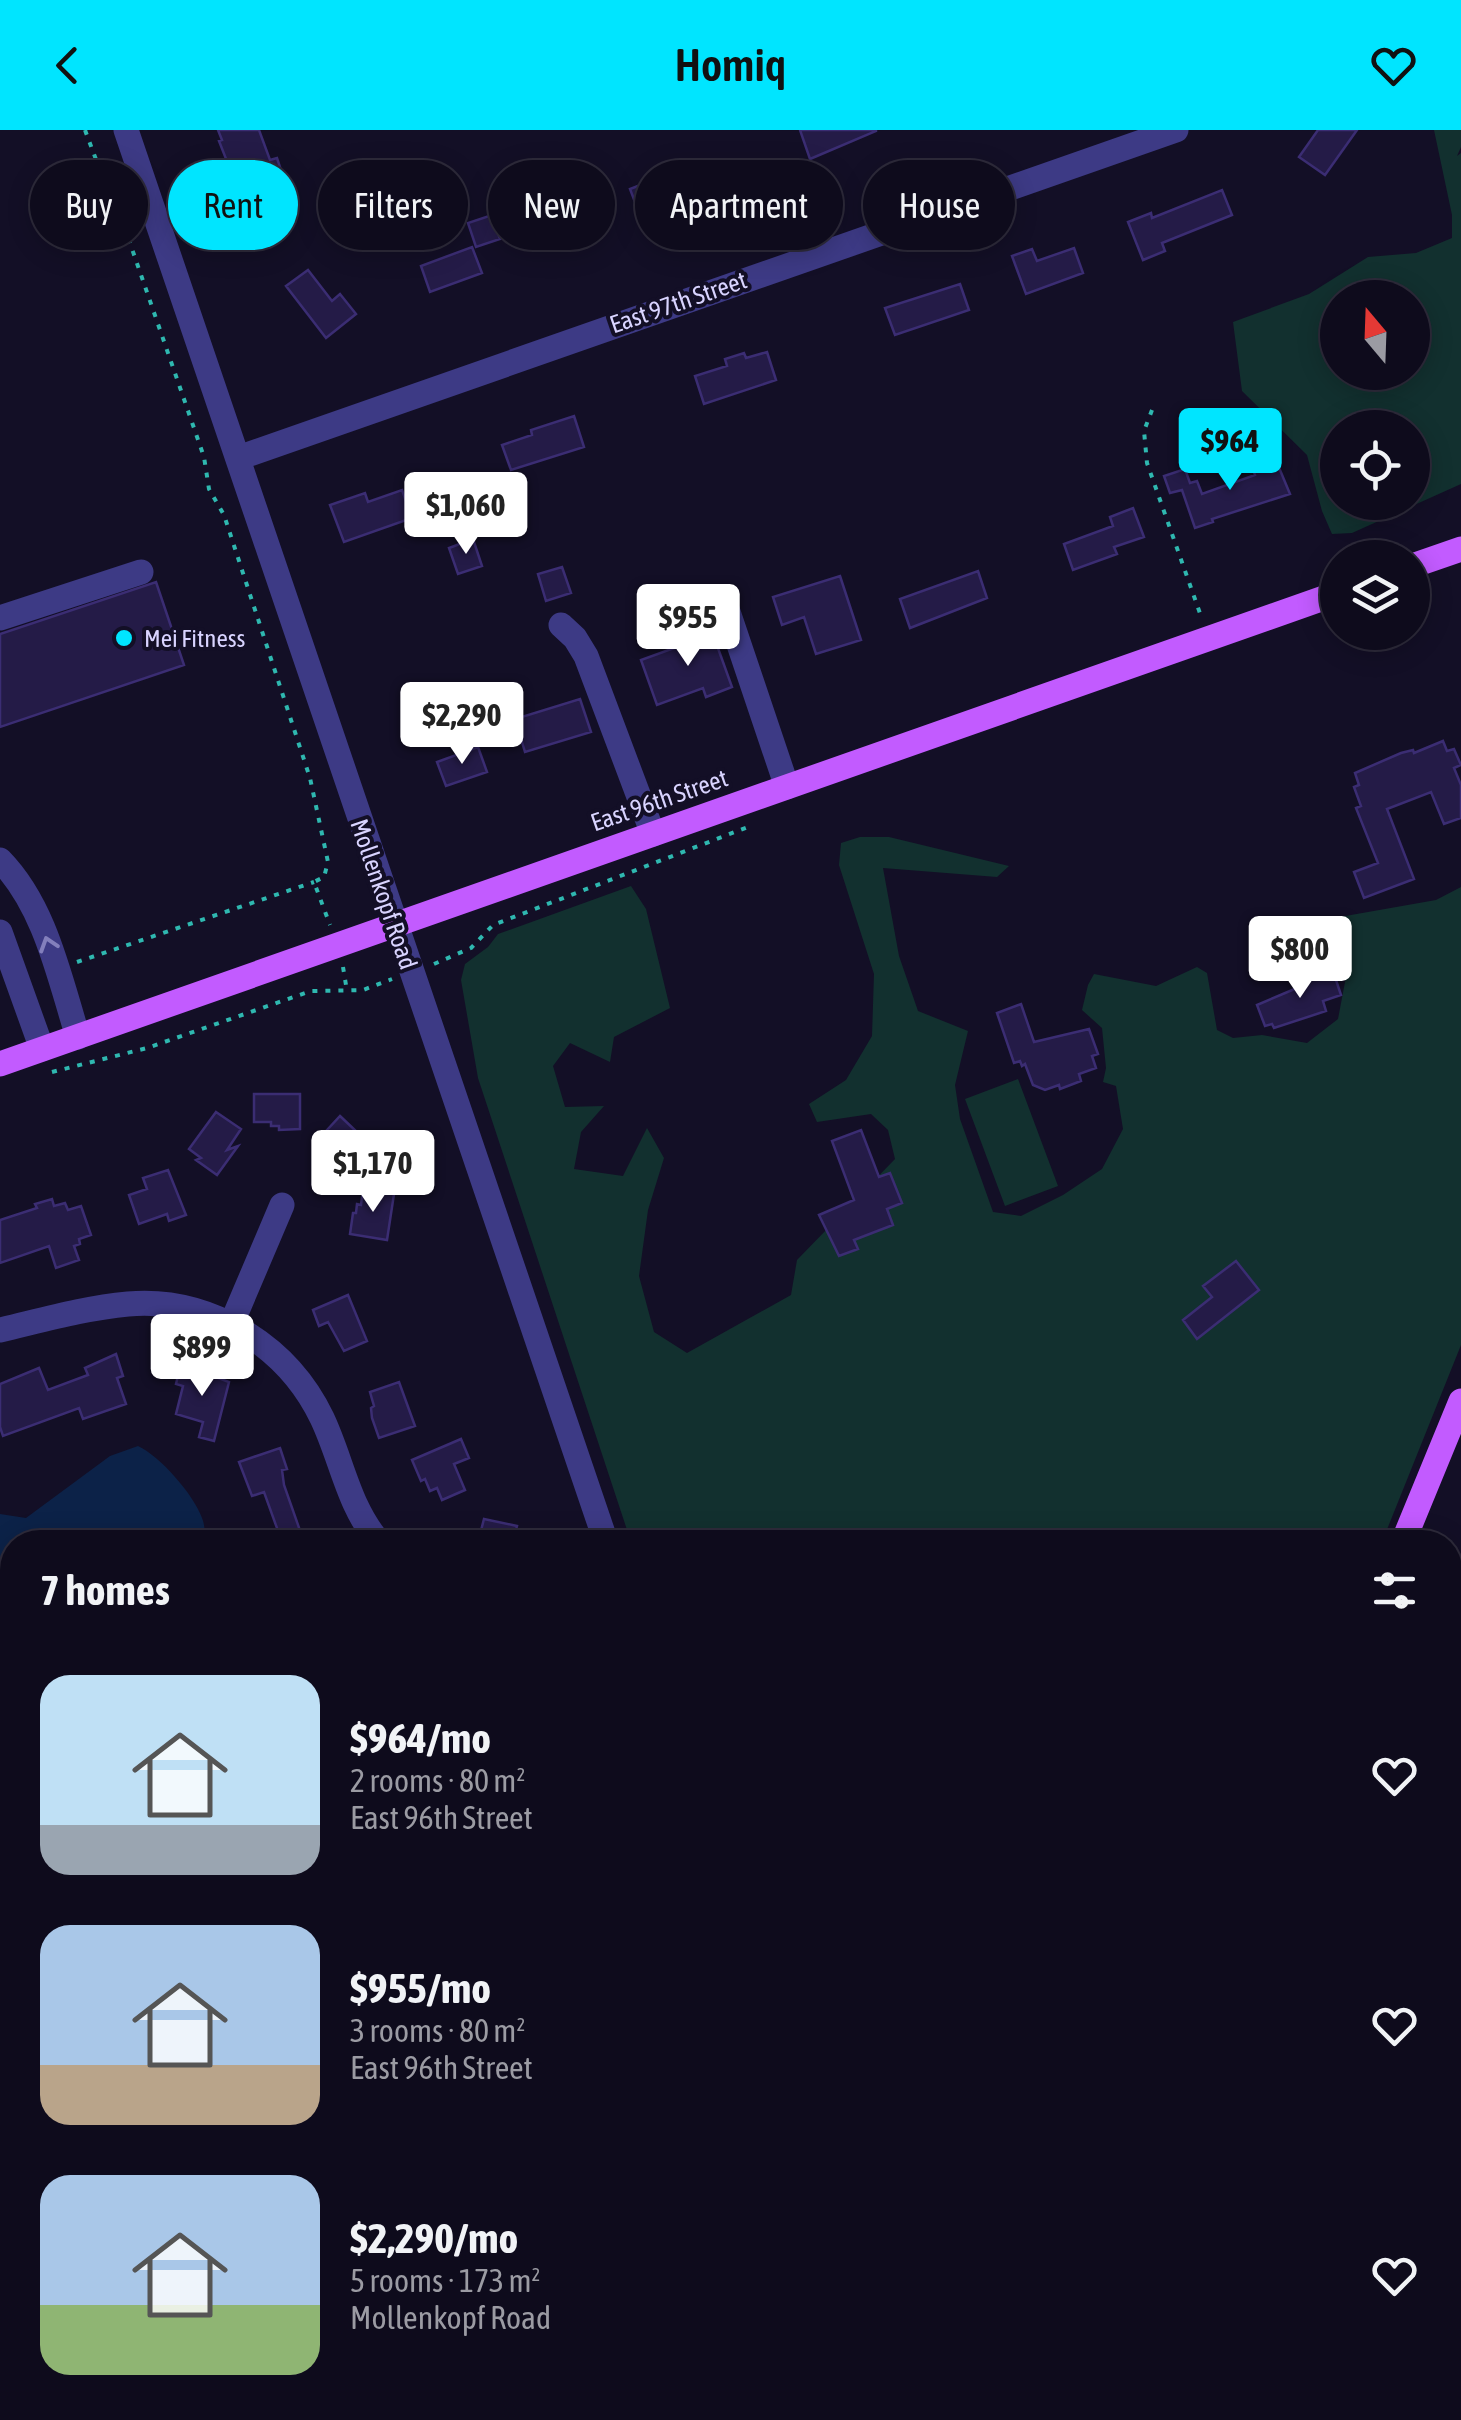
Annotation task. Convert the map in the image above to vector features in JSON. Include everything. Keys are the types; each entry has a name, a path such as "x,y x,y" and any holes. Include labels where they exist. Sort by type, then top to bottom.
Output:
{"main road":[{"path":"1430,560 1461,549"},
{"name":"East 96th Street","path":"0,1064 46,1061 78,1037 1320,599"},
{"path":"1407,1530 1461,1402"}],"street":[{"name":"Mollenkopf Road","path":"126,130 602,1530"},
{"name":"East 97th Street","path":"238,458 1176,130"},
{"path":"0,618 141,572"},
{"path":"723,597 787,787"},
{"path":"561,626 575,638 600,688 653,834"},
{"path":"0,860 19,879 31,900 78,1037"},
{"path":"0,932 46,1061"},
{"path":"231,1325 282,1206"},
{"path":"0,1330 79,1310 129,1304 198,1313 231,1325 273,1352 306,1391 326,1426 357,1510 371,1530"}],"path":[{"path":"56,970 314,882 324,876 328,862 310,778 229,529 209,489 204,458 122,220 86,130"},
{"path":"1152,410 1144,431 1146,463 1209,638"},
{"path":"46,1061 147,1048 311,991 363,990 471,948 493,925 754,825"},
{"path":"314,882 339,945 347,991"}],"green space":[{"path":"1434,130 1461,130 1457,156 1461,153 1461,484 1430,498 1430,410 1320,410 1320,504 1307,455 1242,391 1233,322 1320,287 1320,390 1430,390 1430,280 1331,280 1368,257 1416,253 1452,238 1452,215"},
{"path":"1326,520 1381,520 1352,533 1332,534"},
{"path":"860,837 889,837 1009,866 997,877 883,868 899,956 918,1011 968,1031 955,1085 960,1119 993,1212 1021,1216 1102,1169 1123,1129 1116,1086 1103,1082 1106,1068 1102,1028 1082,1010 1094,974 1156,986 1197,967 1207,973 1217,1030 1233,1038 1262,1035 1307,1043 1338,1019 1349,961 1333,938 1334,918 1436,900 1461,887 1461,1345 1387,1530 627,1530 478,1078 461,980 465,964 498,934 631,886 646,909 670,1008 614,1037 610,1062 570,1043 553,1066 565,1107 604,1106 581,1132 574,1169 623,1176 647,1128 664,1158 648,1210 639,1276 654,1332 687,1353 791,1295 797,1260 895,1159 888,1130 871,1114 817,1122 809,1104 846,1080 872,1036 874,974 839,865 841,843"},
{"path":"1018,1079 1058,1186 1005,1206 965,1099"}],"water":[{"path":"138,1446 147,1451 192,1498 204,1530 0,1530 0,1514 26,1518 110,1456"}],"building":[{"path":"218,130 259,130 270,160 226,160 219,141 222,140"},
{"path":"800,130 876,130 876,131 810,159"},
{"path":"1318,130 1357,130 1325,175 1299,157"},
{"path":"1222,190 1232,215 1162,243 1165,251 1143,260 1128,222 1151,213 1152,218"},
{"path":"488,216 488,243 476,247 468,223"},
{"path":"472,247 482,273 430,292 421,266"},
{"path":"1074,248 1083,273 1026,294 1012,256 1032,249 1037,261"},
{"path":"308,270 332,301 340,294 356,314 326,338 286,286"},
{"path":"960,284 969,310 895,335 885,308"},
{"path":"767,352 776,380 704,404 695,376 727,366 725,359"},
{"path":"574,416 584,447 511,470 502,445 532,435 531,430"},
{"path":"1275,458 1290,494 1195,528 1182,490 1170,493 1164,476 1185,469 1190,483 1197,481 1202,494 1255,475 1252,466"},
{"path":"402,490 412,518 344,542 330,505 365,493 368,502"},
{"path":"1133,508 1144,537 1114,547 1117,554 1073,570 1064,544 1113,526 1110,517"},
{"path":"473,539 482,566 458,574 449,548"},
{"path":"562,567 571,593 546,601 538,574"},
{"path":"978,571 987,598 910,628 900,599"},
{"path":"840,576 861,640 816,654 804,617 782,625 773,597"},
{"path":"156,582 184,665 0,727 0,634"},
{"path":"710,626 732,687 706,697 703,688 657,705 641,660 688,643 685,635"},
{"path":"580,699 591,732 525,752 515,719"},
{"path":"1443,741 1447,751 1454,749 1461,765 1454,768 1461,785 1461,818 1444,824 1431,792 1387,809 1414,879 1364,898 1354,872 1378,863 1356,808 1361,806 1354,787 1359,785 1355,773 1401,753 1414,753"},
{"path":"478,747 487,772 446,786 437,762"},
{"path":"1333,971 1341,995 1323,1001 1326,1011 1274,1028 1272,1024 1265,1026 1257,1005 1297,988 1295,984"},
{"path":"1021,1004 1034,1042 1089,1029 1098,1054 1092,1056 1096,1068 1079,1074 1081,1081 1060,1089 1059,1085 1045,1090 1033,1085 1025,1064 1014,1063 997,1013"},
{"path":"254,1094 300,1094 300,1129 279,1130 271,1122 254,1122"},
{"path":"216,1112 241,1129 227,1150 238,1146 217,1175 196,1160 201,1158 189,1149"},
{"path":"340,1116 377,1151 358,1171 336,1151 332,1155 317,1141"},
{"path":"861,1130 879,1177 890,1173 902,1203 887,1209 893,1225 854,1240 858,1249 839,1256 819,1215 854,1200 832,1141"},
{"path":"168,1170 186,1215 169,1221 167,1214 139,1224 129,1195 147,1189 143,1178"},
{"path":"363,1190 394,1194 387,1240 350,1234 353,1213 357,1204 361,1205"},
{"path":"52,1199 54,1206 65,1203 68,1210 81,1206 91,1235 79,1239 80,1244 74,1246 79,1260 56,1268 49,1246 0,1263 0,1220"},
{"path":"1236,1261 1259,1290 1197,1339 1183,1320 1212,1297 1203,1286"},
{"path":"348,1295 367,1341 344,1351 328,1322 319,1326 313,1310"},
{"path":"116,1354 123,1376 117,1378 126,1404 83,1419 79,1408 3,1436 0,1384 39,1368 48,1390 88,1375 85,1368"},
{"path":"181,1364 229,1382 214,1441 199,1437 203,1422 176,1414 183,1386 176,1384"},
{"path":"399,1382 415,1426 379,1438 372,1418 370,1392"},
{"path":"461,1439 469,1458 454,1464 465,1490 442,1500 437,1488 430,1491 425,1479 421,1481 412,1460"},
{"path":"280,1448 287,1469 282,1470 284,1485 300,1530 278,1530 264,1492 252,1496 239,1462"},
{"path":"484,1519 517,1526 516,1530 481,1530"}],"place":[{"name":"Mei Fitness","path":"124,638"}]}
